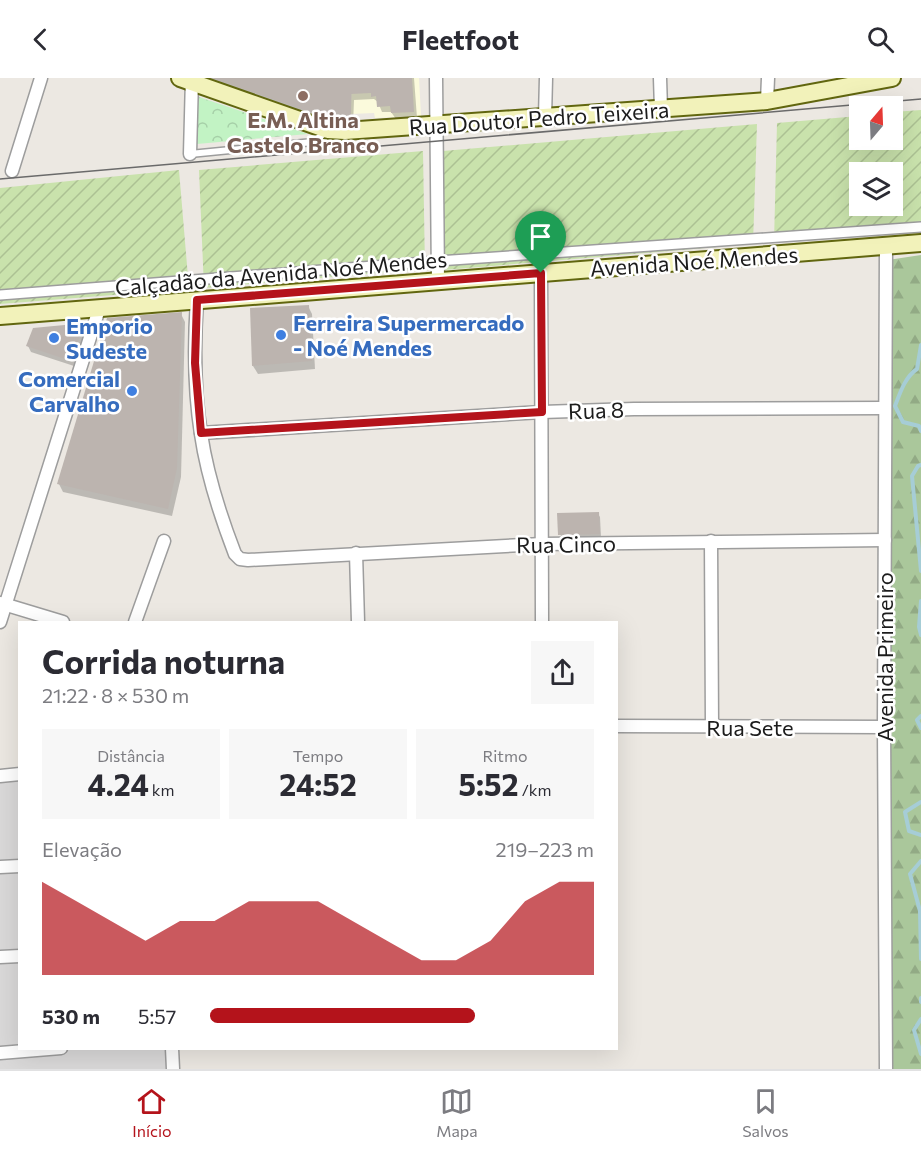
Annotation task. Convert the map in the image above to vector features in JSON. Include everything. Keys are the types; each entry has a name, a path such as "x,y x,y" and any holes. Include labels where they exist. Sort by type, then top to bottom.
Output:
{"main road":[{"name":"Rua Doutor Pedro Teixeira","path":"328,130 436,125 767,101 892,78"},
{"path":"188,79 328,130"},
{"name":"Avenida Noé Mendes","path":"0,316 921,243"}],"street":[{"path":"12,171 41,78"},
{"path":"436,78 438,280"},
{"path":"545,117 546,78"},
{"path":"660,78 661,109"},
{"path":"767,101 768,78"},
{"path":"188,79 190,154"},
{"name":"Calçadão da Avenida Noé Mendes","path":"0,295 921,227"},
{"name":"Avenida Primeiro","path":"886,246 884,727 886,1069"},
{"path":"541,273 542,621"},
{"path":"197,300 195,363 201,433"},
{"path":"0,622 3,604 99,309"},
{"name":"Rua 8","path":"201,433 542,412 885,408"},
{"name":"Rua Cinco","path":"201,433 216,501 234,552 240,559 542,544 885,540"},
{"path":"135,621 164,541"},
{"path":"711,541 712,727"},
{"path":"356,553 358,621"},
{"path":"3,604 60,621"},
{"name":"Rua Sete","path":"618,726 884,727"},
{"path":"0,776 18,774"},
{"path":"0,867 18,866"},
{"path":"0,957 18,956"},
{"path":"0,1053 37,1050"},
{"path":"172,1050 173,1069"}],"lane":[{"name":"Rua Doutor Pedro Teixeira","path":"190,154 313,142 328,130"}],"shaded area":[{"path":"352,78 419,78 421,116 375,118 374,113 351,114"},
{"path":"18,774 18,1050 174,1050 174,1069 0,1069 0,776"}],"green space":[{"path":"196,96 308,134 197,144"},
{"path":"921,110 921,230 774,242 777,123 849,117 849,150 903,150 903,111"},
{"path":"757,124 753,244 444,270 443,151"},
{"path":"423,151 425,269 204,288 199,170"},
{"path":"179,170 189,289 0,304 0,188"},
{"path":"921,255 921,1069 891,1069 888,260"}],"building":[{"name":"E.M. Altina Castelo Branco","path":"212,78 412,78 414,112 391,113 390,106 377,107 376,96 371,97 371,93 351,94 351,120 330,119"},
{"name":"Ferreira Supermercado - Noé Mendes","path":"309,305 312,361 252,366 250,308"},
{"name":"Comercial Carvalho","path":"182,312 177,468 168,509 57,484 107,318"},
{"name":"Emporio Sudeste","path":"75,324 82,330 71,361 26,346 33,328"},
{"path":"599,512 600,534 558,535 557,513"}],"waterway":[{"path":"921,345 917,369 906,381 895,406 903,422 919,426 921,431"},
{"path":"921,465 912,476 921,571"},
{"path":"921,601 919,627 921,635"},
{"path":"921,716 917,720 921,728"},
{"path":"921,802 905,812 909,831 921,835"},
{"path":"921,861 910,874 920,911 921,959"},
{"path":"921,1019 914,1030 921,1054"}],"tram line":[{"path":"0,179 921,99"}],"place":[{"name":"E.M. Altina Castelo Branco","path":"303,96"},
{"name":"Ferreira Supermercado - Noé Mendes","path":"281,335"},
{"name":"Emporio Sudeste","path":"54,338"},
{"name":"Comercial Carvalho","path":"132,391"}],"route":[{"path":"541,273 542,412 201,433 195,363 197,300 541,273"}]}
